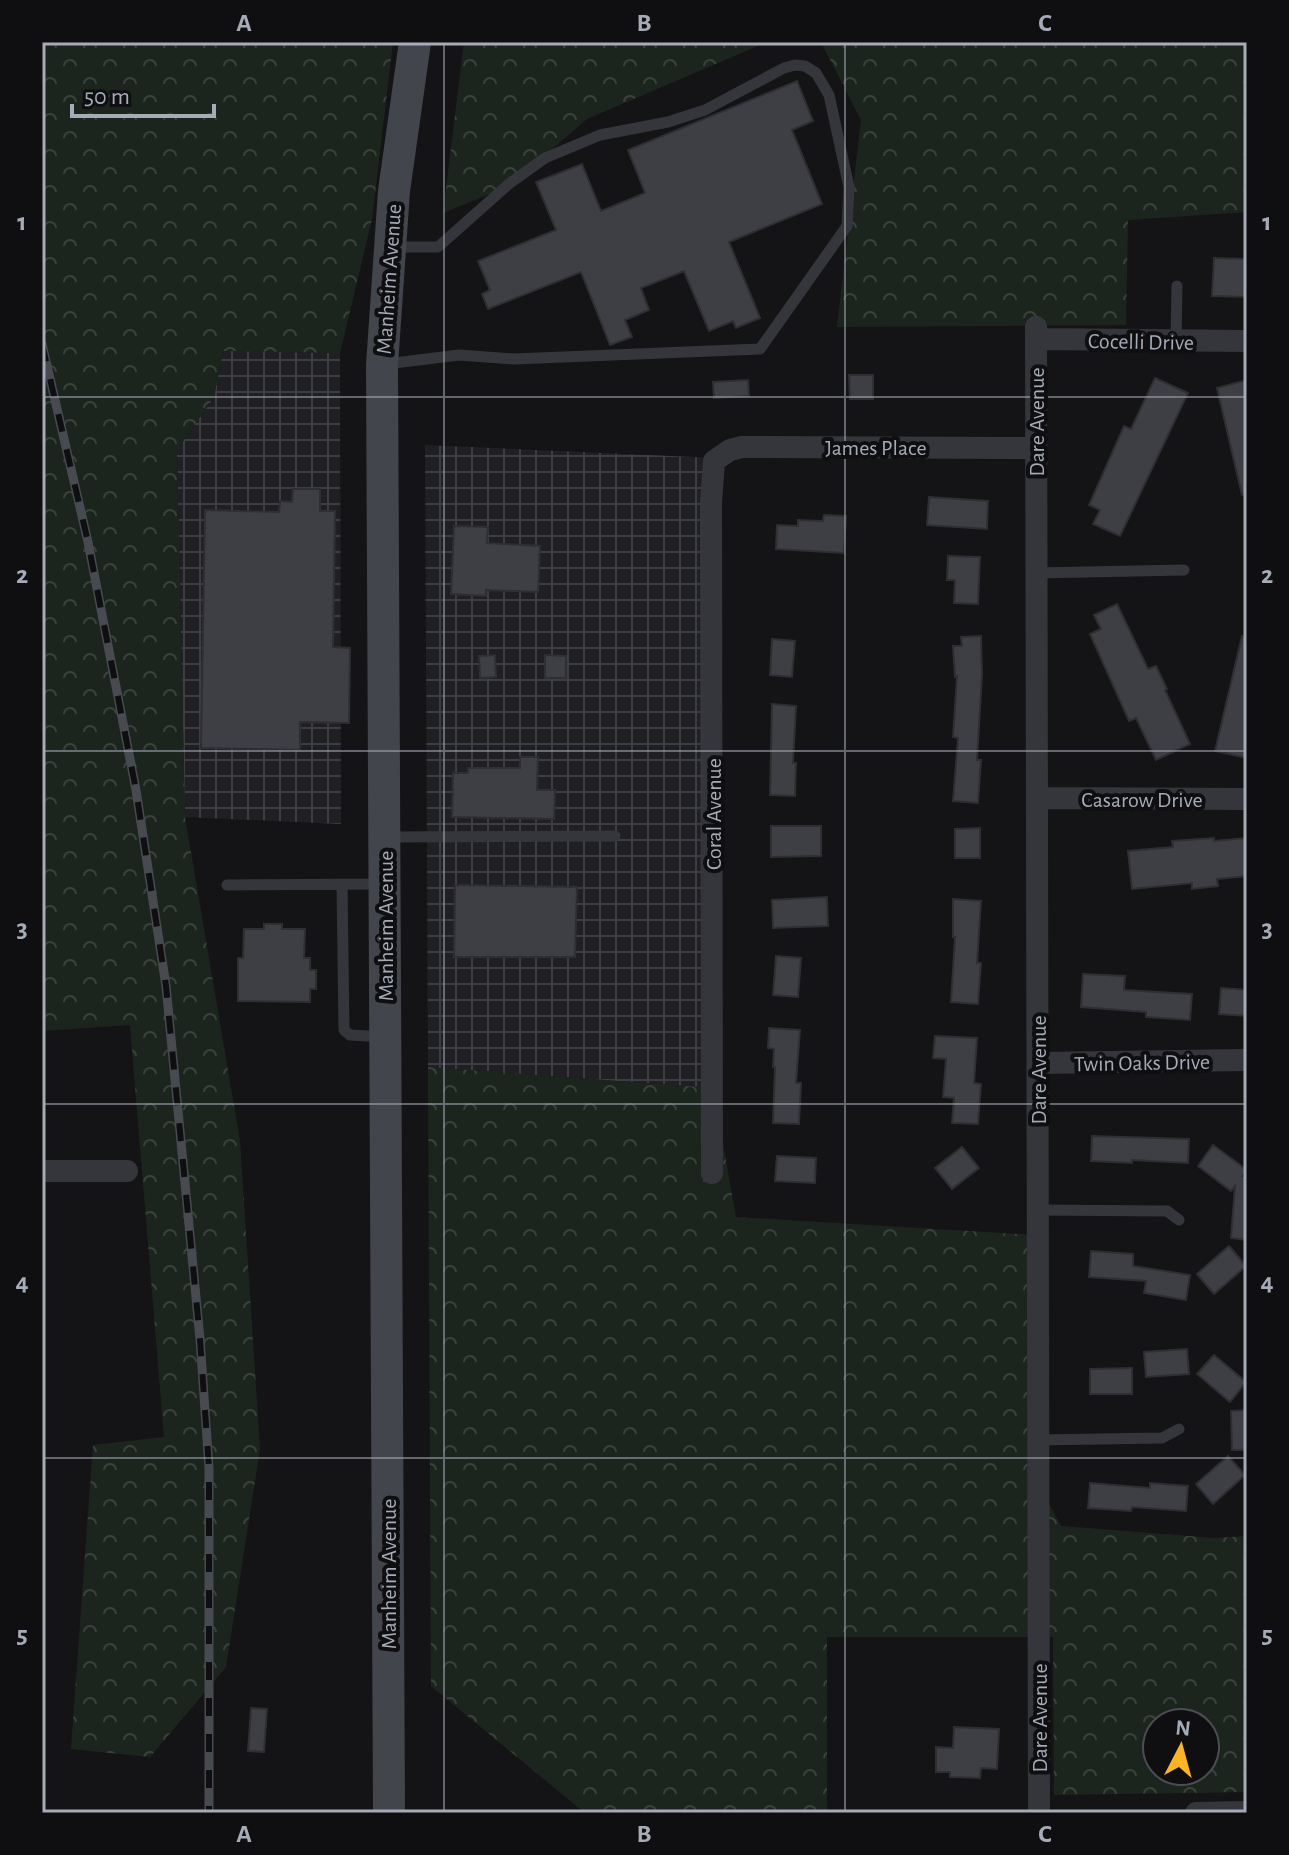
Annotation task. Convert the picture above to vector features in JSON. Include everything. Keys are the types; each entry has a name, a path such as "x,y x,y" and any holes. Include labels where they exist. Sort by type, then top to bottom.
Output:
{"street":[{"name":"Manheim Avenue","path":"389,1813 382,365 398,161 415,42"},
{"name":"Cocelli Drive","path":"1036,333 1176,342 1247,341"},
{"name":"Dare Avenue","path":"1036,333 1039,1813"},
{"name":"James Place","path":"718,457 742,447 1036,448"},
{"name":"Coral Avenue","path":"712,1173 711,503 712,475 718,457"},
{"name":"Casarow Drive","path":"1037,798 1247,799"},
{"name":"Twin Oaks Drive","path":"1038,1063 1247,1060"},
{"path":"42,1171 127,1171"},
{"path":"1196,1813 1247,1812"}],"lane":[{"path":"382,365 459,355 514,359 760,349 847,226 849,187 829,95 816,73 805,66 784,68 705,110 668,122 600,135 545,158 510,183 438,247 390,247"},
{"path":"1176,342 1177,286"},
{"path":"1036,573 1184,570"},
{"path":"385,837 615,836"},
{"path":"342,884 344,1030 350,1035 386,1037"},
{"path":"227,885 385,884"},
{"path":"1038,1210 1167,1211 1179,1220"},
{"path":"1038,1440 1162,1438 1179,1429"}],"shaded area":[{"path":"223,351 340,353 341,824 185,817 177,450 214,397"},
{"path":"425,445 716,458 713,1088 428,1067"}],"green space":[{"path":"42,42 393,42 372,219 340,353 223,351 214,397 177,450 185,817 240,1141 260,1449 226,1667 150,1757 71,1749 93,1445 164,1437 130,1025 42,1031"},
{"path":"464,42 767,42 587,119 509,186 443,213"},
{"path":"821,42 1247,42 1247,212 1128,220 1126,325 837,327 861,120"},
{"path":"428,1067 713,1088 736,1217 1036,1235 1036,1480 1061,1526 1214,1538 1247,1536 1247,1792 1054,1795 1053,1637 827,1637 827,1813 585,1813 431,1686"}],"building":[{"path":"797,81 813,121 792,130 822,204 729,242 760,318 736,328 733,321 709,331 684,271 641,288 649,310 625,320 632,337 610,345 581,272 488,309 482,294 490,290 478,261 556,230 536,182 582,164 601,211 645,193 628,150"},
{"path":"1214,258 1247,259 1247,297 1212,296"},
{"path":"849,375 873,375 873,399 850,399"},
{"path":"1155,378 1188,393 1120,536 1093,524 1100,510 1089,505 1124,426 1131,429"},
{"path":"748,380 749,396 714,398 713,382"},
{"path":"1247,380 1247,494 1242,495 1217,388"},
{"path":"293,489 320,489 320,511 335,511 333,647 350,648 349,723 300,722 300,750 201,748 205,510 279,512 280,501 292,502"},
{"path":"929,497 988,501 987,529 927,525"},
{"path":"824,515 846,516 844,553 776,549 777,525 798,526 798,520 823,521"},
{"path":"454,526 488,527 487,543 540,546 538,592 486,590 486,596 451,594"},
{"path":"948,556 980,557 978,604 954,603 955,580 947,580"},
{"path":"1117,604 1148,669 1156,666 1190,744 1156,760 1136,718 1129,721 1090,634 1101,629 1094,615"},
{"path":"981,636 978,803 953,801 958,738 953,737 957,676 953,646 962,646 961,637"},
{"path":"1242,636 1247,637 1247,758 1215,751"},
{"path":"772,639 795,641 792,677 770,675"},
{"path":"495,655 496,677 480,678 479,656"},
{"path":"545,655 566,656 566,678 545,678"},
{"path":"772,704 796,706 795,796 770,795"},
{"path":"520,757 538,757 537,790 555,790 554,819 452,817 453,773 468,773 468,768 520,768"},
{"path":"771,826 821,826 821,856 771,857"},
{"path":"980,828 980,858 955,858 955,829"},
{"path":"1214,838 1214,841 1247,838 1247,876 1217,879 1218,886 1192,889 1192,883 1132,889 1128,851 1173,847 1172,841"},
{"path":"455,885 577,887 575,957 454,957"},
{"path":"827,897 828,926 773,928 772,900"},
{"path":"953,899 981,901 978,1004 951,1002 955,937"},
{"path":"264,924 282,924 282,929 305,929 304,958 310,958 310,970 316,970 316,989 310,989 310,1002 238,1001 238,958 243,958 244,929 264,929"},
{"path":"776,956 801,958 798,997 773,995"},
{"path":"1083,974 1125,976 1124,990 1192,994 1190,1020 1146,1017 1146,1012 1081,1007"},
{"path":"1221,988 1247,990 1247,1016 1219,1014"},
{"path":"769,1028 800,1030 796,1083 801,1083 799,1124 773,1123 775,1067 774,1049 768,1048"},
{"path":"935,1036 977,1038 974,1083 981,1084 978,1124 952,1123 954,1098 943,1097 946,1059 933,1058"},
{"path":"1092,1136 1189,1139 1188,1163 1091,1161"},
{"path":"1213,1145 1247,1170 1243,1176 1247,1176 1247,1240 1231,1238 1235,1186 1231,1191 1198,1166"},
{"path":"962,1147 979,1168 952,1189 935,1168"},
{"path":"777,1156 816,1158 815,1183 775,1181"},
{"path":"1229,1246 1246,1266 1214,1294 1197,1274"},
{"path":"1091,1251 1133,1254 1133,1266 1190,1275 1186,1300 1144,1293 1146,1281 1089,1277"},
{"path":"1187,1349 1189,1374 1146,1377 1144,1352"},
{"path":"1214,1355 1246,1382 1230,1402 1197,1374"},
{"path":"1132,1368 1132,1394 1090,1394 1090,1369"},
{"path":"1247,1410 1247,1450 1232,1450 1231,1411"},
{"path":"1228,1456 1245,1475 1213,1504 1196,1484"},
{"path":"1090,1483 1150,1488 1150,1483 1188,1486 1186,1511 1088,1508"},
{"path":"251,1708 267,1709 264,1752 248,1751"},
{"path":"954,1727 999,1729 997,1769 981,1768 980,1778 950,1777 950,1772 936,1772 936,1747 953,1748"}],"railway":[{"path":"42,344 88,542 136,790 166,986 200,1339 209,1468 209,1813"}]}
